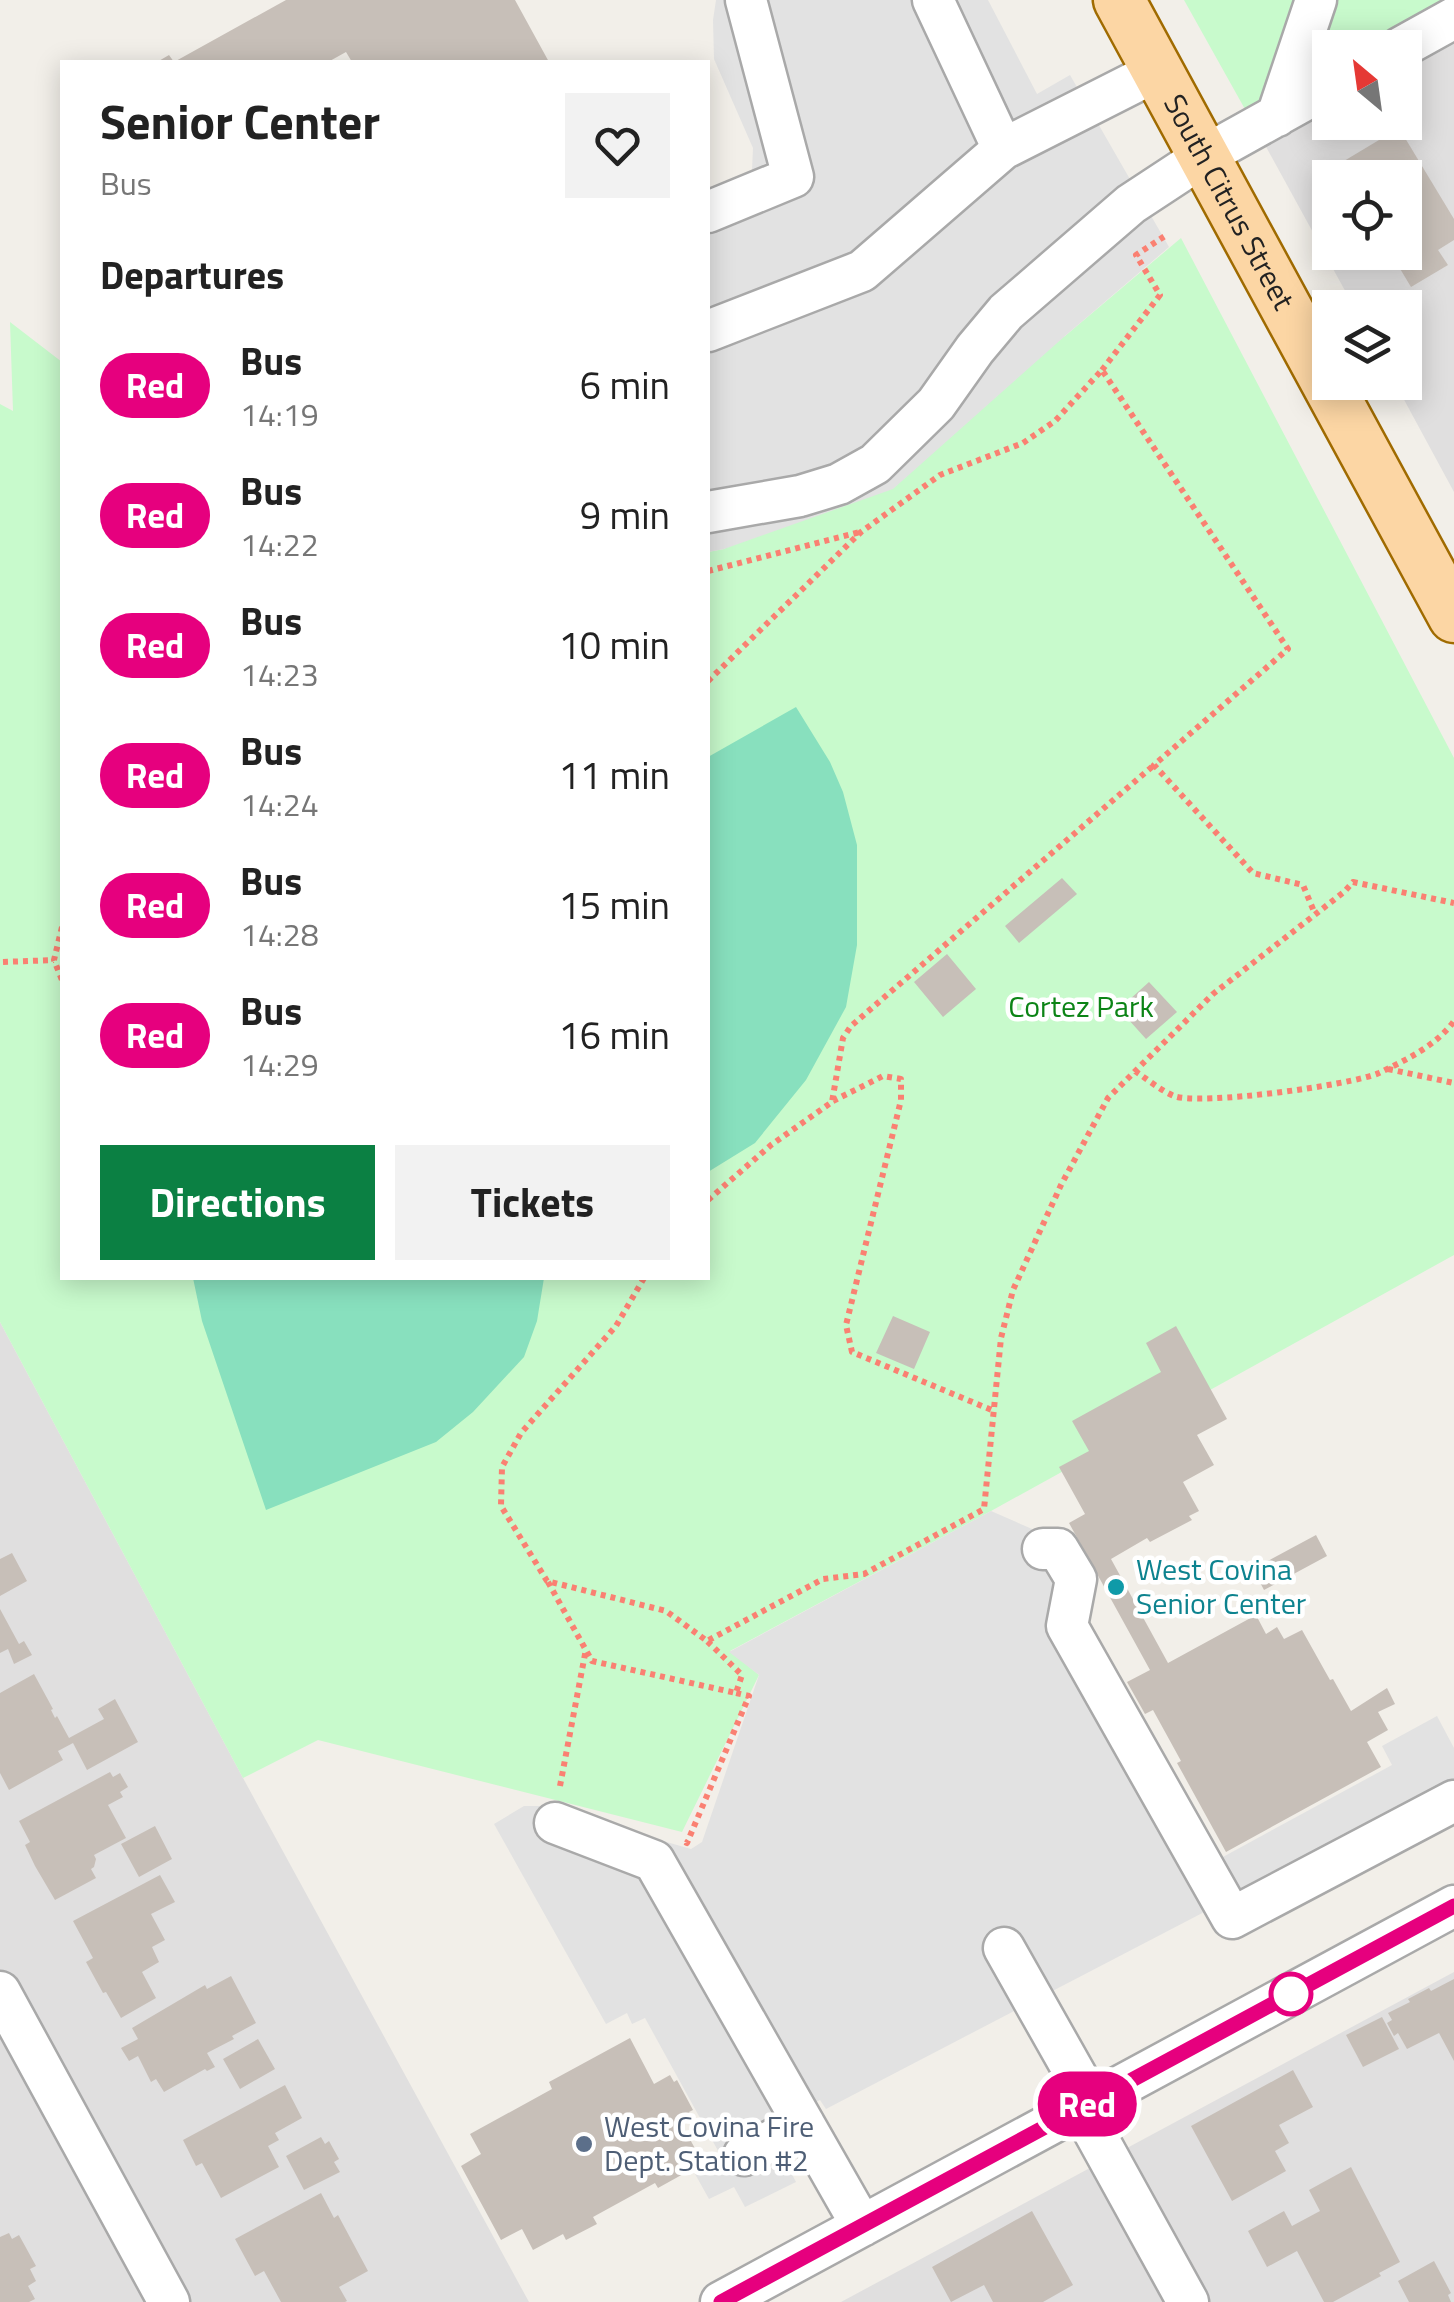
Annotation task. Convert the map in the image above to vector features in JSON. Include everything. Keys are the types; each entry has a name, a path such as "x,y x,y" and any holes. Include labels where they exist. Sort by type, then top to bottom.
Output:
{"main road":[{"name":"South Citrus Street","path":"1119,0 1454,617"}],"street":[{"path":"710,211 793,177 746,0"},
{"path":"933,0 1003,148"},
{"path":"1277,116 1316,0"},
{"path":"1422,36 1454,18"},
{"path":"710,330 862,271 1003,148 1157,71"},
{"path":"710,512 800,496 839,484 876,464 936,404 1006,312 1131,204 1204,156 1312,96"},
{"path":"1043,1549 1058,1548 1076,1579 1068,1626 1232,1918 1454,1802"},
{"path":"556,1812 654,1861 862,2226"},
{"path":"721,2302 1454,1906"},
{"path":"1004,1948 1188,2302"},
{"path":"0,1992 169,2302"},
{"path":"744,2154 804,2124"}],"path":[{"path":"710,680 861,532 940,475 1023,443 1054,421 1102,370 1160,296 1136,255 1165,236"},
{"path":"832,1102 843,1038 851,1026 1288,649 1102,370"},
{"path":"710,570 861,532"},
{"path":"1154,765 1253,873 1302,885 1315,914"},
{"path":"706,1641 823,1579 864,1574 984,1509 1001,1338 1012,1290 1061,1185 1108,1098 1213,994 1352,882 1454,903"},
{"path":"60,936 54,960 60,975"},
{"path":"2,962 54,960"},
{"path":"1135,1071 1176,1098 1238,1098 1328,1084 1376,1074 1442,1038 1454,1021"},
{"path":"1386,1068 1454,1084"},
{"path":"710,1198 771,1146 832,1102 883,1076 901,1080 902,1100 846,1325 852,1352 994,1411"},
{"path":"643,1280 616,1326 521,1432 502,1467 501,1506 592,1661 749,1696 688,1843 669,1837"},
{"path":"548,1581 666,1611 742,1675 736,1693"},
{"path":"556,1812 586,1650"}],"shaded area":[{"path":"716,0 988,0 1037,94 1070,75 1169,247 893,489 710,552 710,196 735,185 752,170 753,148 714,59"},
{"path":"1454,42 1454,492 1404,400 1422,400 1422,290 1345,290 1334,270 1422,270 1422,160 1312,160 1312,231 1265,145 1312,120 1312,140 1422,140 1422,60"},
{"path":"0,1322 243,1778 529,2302 0,2302"},
{"path":"991,1511 1032,1529 1210,1864 1392,1765 1382,1746 1437,1716 1454,1748 1454,1782 826,2109 820,2100 767,2127 796,2182 745,2207 734,2187 709,2199 695,2174 722,2158 645,2018 632,2024 627,2013 606,2024 494,1824 524,1806 541,1806 691,1849 702,1842 759,1675 729,1652"},
{"path":"1454,1972 1454,2302 841,2302"}],"green space":[{"path":"1184,0 1454,0 1454,42 1422,60 1422,30 1312,30 1312,120 1265,145"},
{"name":"Cortez Park","path":"1181,238 1454,758 1454,1255 730,1651 759,1675 682,1832 318,1740 243,1778 0,1322 0,404 13,411 10,322 60,360 60,1280 710,1280 710,552 724,549 1065,336"},
{"path":"796,707 830,762 843,792 857,845 857,945 846,1007 806,1080 755,1143 710,1171 710,756"},
{"path":"193,1280 544,1280 537,1321 524,1357 473,1412 436,1442 266,1510 202,1321"}],"building":[{"path":"286,0 515,0 548,60 351,60 346,52 332,60 178,60"},
{"path":"1379,140 1406,140 1418,160 1346,160"},
{"path":"1422,166 1454,219 1454,240 1438,250 1448,265 1411,287 1401,270 1422,270"},
{"path":"1062,878 1077,894 1019,943 1005,926"},
{"path":"947,954 976,989 943,1017 914,982"},
{"path":"1149,982 1177,1012 1146,1039 1119,1009"},
{"path":"893,1316 930,1332 914,1369 876,1353"},
{"name":"West Covina Senior Center","path":"1176,1326 1227,1419 1197,1435 1214,1465 1183,1482 1199,1511 1189,1516 1192,1520 1150,1542 1147,1538 1111,1559 1168,1663 1256,1615 1266,1634 1277,1627 1284,1639 1302,1630 1351,1711 1387,1688 1395,1704 1378,1712 1388,1730 1367,1742 1381,1767 1226,1852 1153,1710 1145,1714 1127,1682 1150,1670 1069,1523 1085,1514 1059,1467 1089,1451 1072,1421 1161,1372 1146,1343"},
{"path":"1316,1535 1327,1556 1264,1590 1253,1569"},
{"path":"12,1553 27,1581 0,1596 0,1559"},
{"path":"0,1609 19,1644 24,1641 32,1655 14,1664 8,1649 0,1653"},
{"path":"34,1674 69,1738 104,1719 98,1709 115,1699 138,1742 87,1770 73,1743 58,1751 63,1760 9,1790 0,1773 0,1693"},
{"path":"110,1772 113,1777 120,1773 128,1787 120,1792 123,1797 108,1805 126,1838 94,1855 91,1869 96,1878 55,1900 25,1845 30,1842 19,1821"},
{"path":"155,1826 172,1859 139,1877 121,1844"},
{"path":"160,1875 175,1902 151,1914 165,1940 152,1947 159,1962 142,1972 156,1998 121,2018 86,1962 93,1958 73,1921"},
{"path":"231,1976 256,2023 207,2053 215,2067 164,2092 156,2079 151,2082 138,2056 129,2061 121,2048 138,2039 132,2028 205,1985 207,1989"},
{"path":"1454,1979 1454,2061 1439,2033 1407,2049 1387,2023 1392,2020 1388,2013 1429,1988 1431,1991"},
{"path":"1382,2017 1399,2049 1363,2067 1346,2035"},
{"name":"West Covina Fire Dept. Station #2","path":"630,2038 654,2084 670,2075 674,2082 677,2080 693,2110 689,2112 692,2117 681,2123 703,2163 658,2188 655,2183 593,2217 597,2224 566,2240 563,2234 533,2250 522,2229 501,2240 461,2166 481,2154 470,2134 552,2089 549,2082"},
{"path":"258,2039 275,2069 240,2089 223,2059"},
{"path":"1293,2070 1313,2107 1279,2125 1289,2143 1275,2151 1286,2171 1232,2201 1191,2126"},
{"path":"285,2085 302,2118 275,2133 279,2140 268,2146 279,2167 221,2198 202,2163 196,2166 183,2140"},
{"path":"321,2137 325,2144 329,2141 339,2159 334,2162 340,2172 304,2190 286,2156"},
{"path":"1351,2167 1400,2262 1333,2302 1324,2302 1297,2251 1267,2267 1248,2231 1284,2211 1292,2226 1320,2211 1309,2190"},
{"path":"321,2193 334,2218 338,2215 368,2271 339,2287 345,2302 281,2302 264,2271 255,2276 235,2239"},
{"path":"1032,2211 1073,2285 1043,2302 993,2302 984,2285 951,2302 932,2267"},
{"path":"9,2233 12,2239 19,2235 36,2266 30,2269 36,2281 28,2286 35,2299 29,2302 0,2302 0,2237"},
{"path":"1434,2261 1451,2293 1451,2302 1409,2302 1398,2281"}],"bus line":[{"name":"Red","path":"721,2302 1454,1906"}],"place":[{"name":"West Covina Senior Center","path":"1116,1587"},
{"name":"West Covina Fire Dept. Station #2","path":"584,2144"}]}
